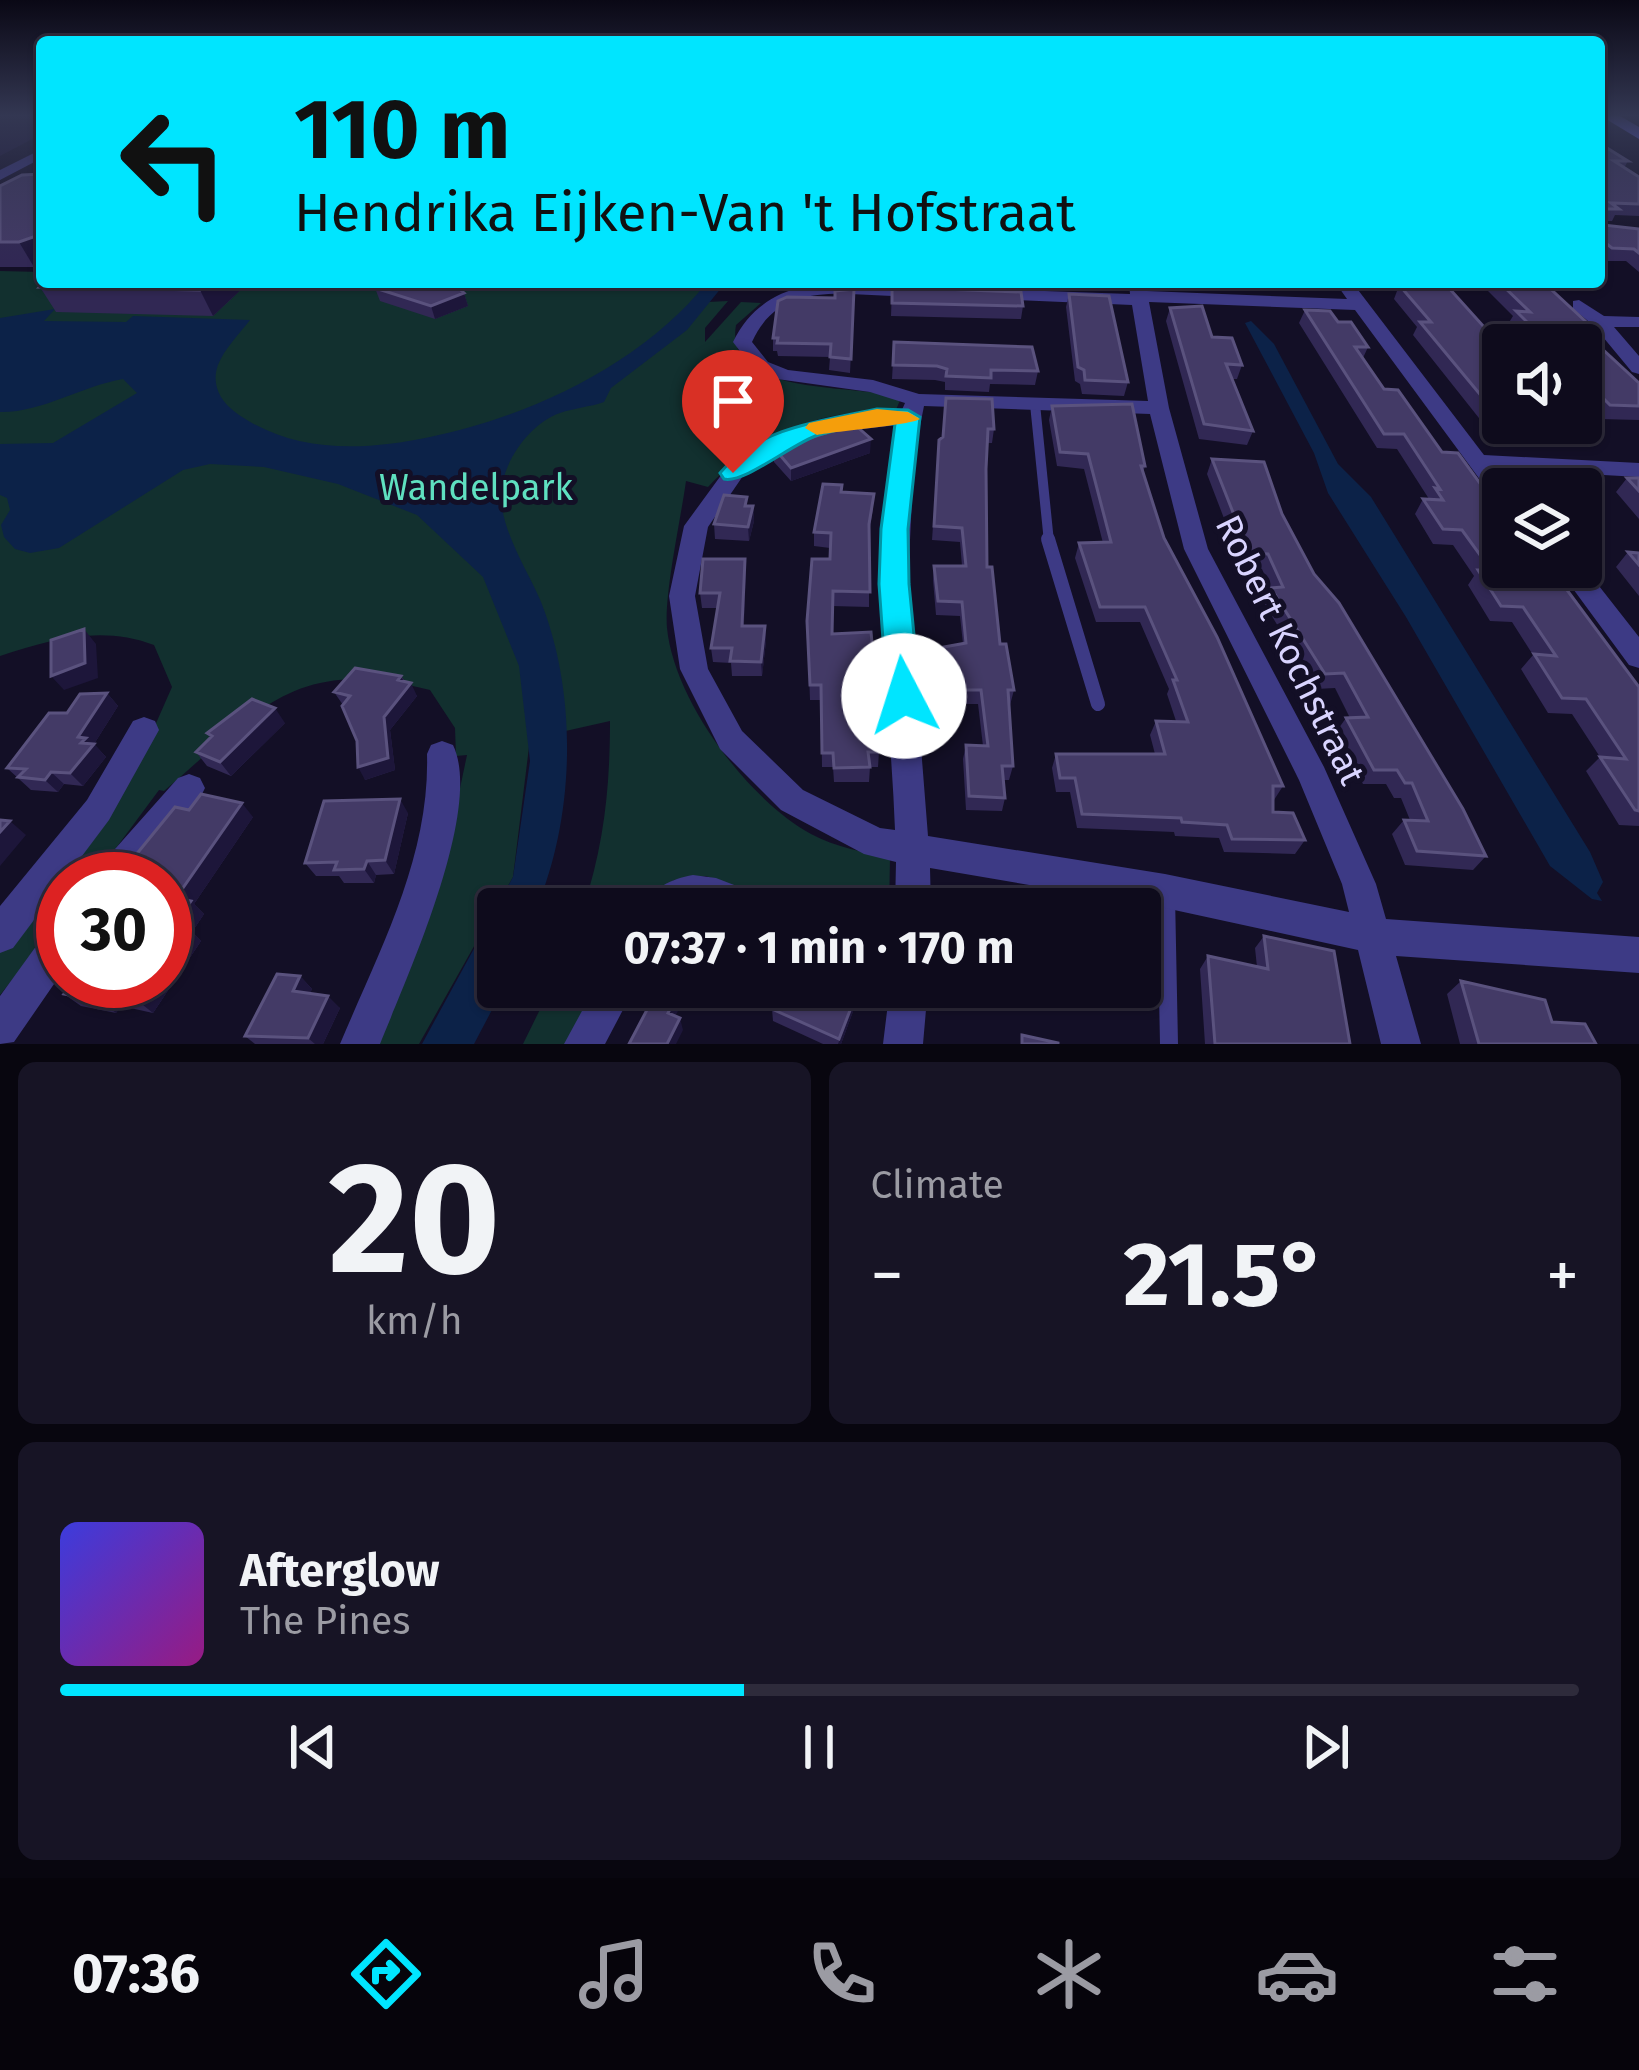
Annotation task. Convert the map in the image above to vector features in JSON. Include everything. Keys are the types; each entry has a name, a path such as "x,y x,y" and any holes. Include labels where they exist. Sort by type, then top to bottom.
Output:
{"street":[{"path":"0,181 25,185"},
{"path":"1347,288 1483,468"},
{"path":"912,409 873,386 784,375 761,366 748,356 742,342 758,310 801,294 872,289 941,292"},
{"path":"964,293 1138,292 1360,305"},
{"name":"Robert Kochstraat","path":"1138,292 1159,408 1196,549 1313,777 1359,884 1401,1044"},
{"path":"1579,305 1600,320 1639,368"},
{"path":"1600,320 1639,322"},
{"path":"1159,408 1035,404 912,409 810,430 754,456 713,494 686,560 680,625 691,669 719,727 770,783 833,829 876,843 1166,891 1375,936 1639,955"},
{"path":"912,409 895,529 894,584 913,888"},
{"path":"1477,460 1639,470"},
{"path":"1586,588 1639,657"},
{"path":"0,935 98,810 144,730"},
{"path":"359,1044 431,854 446,778 442,754"},
{"path":"134,852 189,788"},
{"path":"0,1028 36,978"},
{"path":"584,1044 604,1008"},
{"path":"903,1044 907,1008"}],"lane":[{"path":"1035,404 1047,534 1098,704"},
{"path":"1166,891 1169,1044"}],"green space":[{"name":"Wandelpark","path":"0,271 36,272 36,288 709,288 708,302 728,301 705,328 705,342 741,302 761,303 736,325 738,349 751,366 798,384 901,398 895,412 842,414 792,428 747,453 708,487 686,481 667,613 683,686 739,772 762,797 811,834 890,858 889,888 737,888 706,876 674,880 667,888 589,888 604,816 610,721 530,739 513,877 507,888 477,888 477,941 419,1044 376,1044 443,869 467,755 456,756 455,728 430,690 345,679 282,697 227,736 164,791 159,790 113,852 76,852 131,780 172,687 154,645 96,635 38,644 0,656"},
{"name":"Wandelpark","path":"36,904 36,950 0,995 0,951"},
{"path":"541,1008 588,1008 567,1044 523,1044"}],"water":[{"path":"702,288 721,288 687,330 611,388 604,402 560,413 541,424 517,450 503,481 507,527 553,638 566,716 564,796 544,888 507,888 513,877 530,761 519,666 483,577 417,515 338,484 264,467 210,464 183,470 59,548 30,553 15,549 4,537 1,525 10,510 7,498 0,495 0,444 53,443 137,393 123,379 31,408 0,412 0,318 55,309 44,321 126,322 133,316 250,320 218,365 218,392 235,412 257,426 329,446 430,437 506,416 582,382 651,338"},
{"path":"1251,321 1274,344 1338,464 1371,497 1590,852 1603,882 1597,893 1602,901 1592,899 1550,866 1406,617 1328,493 1314,453 1245,323"},
{"path":"477,943 477,1008 493,1008 474,1044 422,1044"}],"building":[{"path":"1605,165 1620,165 1639,177 1639,204 1611,203 1619,209 1605,209"},
{"path":"36,174 36,236 0,242 0,186 22,175"},
{"path":"1605,225 1639,229 1639,253 1605,243"},
{"path":"93,288 202,288 200,290"},
{"path":"375,288 459,288 464,293 431,306"},
{"path":"892,288 918,288 1021,292 1023,306 892,303"},
{"path":"1402,288 1449,288 1482,325 1482,397 1420,322 1431,322"},
{"path":"1505,288 1549,288 1588,324 1529,324 1516,311 1530,312"},
{"path":"854,289 851,359 830,357 831,344 777,343 778,338 773,338 778,301 835,298 835,291"},
{"path":"1069,294 1109,296 1128,382 1085,380 1084,370 1078,367"},
{"path":"1202,306 1212,337 1232,338 1242,365 1226,364 1253,431 1204,424 1170,308"},
{"path":"1305,310 1330,311 1338,322 1351,322 1368,347 1355,347 1384,389 1398,390 1442,452 1458,453 1482,486 1482,558 1462,530 1443,529 1423,499 1443,500 1404,434 1384,434"},
{"path":"894,342 1032,347 1038,371 991,370 991,378 946,376 947,369 937,366 893,365"},
{"path":"1602,349 1639,383 1639,406 1610,405 1602,397"},
{"path":"946,398 992,399 994,429 988,429 986,469 987,567 992,567 1000,644 1006,644 1014,690 1008,690 1013,766 1002,766 1005,798 969,796 966,745 988,746 981,690 954,690 948,685 944,647 966,643 962,602 938,601 934,566 966,566 962,528 934,526"},
{"path":"1132,404 1145,466 1141,466 1164,538 1217,637 1283,786 1273,786 1273,812 1293,813 1305,840 1232,839 1227,825 1182,822 1181,818 1082,814 1075,778 1060,778 1056,754 1165,754 1156,721 1188,722 1173,680 1177,680 1145,607 1100,607 1079,543 1111,542 1088,454 1060,452 1052,406"},
{"path":"854,424 871,439 791,468 774,448 791,440 794,443"},
{"path":"1212,459 1264,462 1282,514 1314,574 1339,603 1463,809 1486,856 1417,851 1404,820 1428,821 1412,783 1405,783 1397,770 1374,770 1346,718 1368,717 1344,673 1325,674 1271,588 1283,587 1268,554 1249,553"},
{"path":"823,484 842,485 841,492 874,494 869,524 870,592 833,591 832,634 871,632 875,674 852,674 857,727 878,727 879,752 868,752 870,767 834,768 833,753 822,753 821,685 810,685 807,621 812,559 830,559 831,533 814,532"},
{"path":"724,495 747,497 745,506 753,506 748,527 714,524"},
{"path":"703,559 745,559 742,626 765,626 761,662 730,661 732,648 711,648 720,593 700,593"},
{"path":"1490,588 1566,588 1639,687 1639,811 1600,757 1626,759 1586,699 1562,698 1534,654 1556,656 1523,607 1501,606"},
{"path":"84,629 85,663 51,676 51,640"},
{"path":"355,668 401,676 398,680 411,683 384,717 388,758 358,767 357,741 342,706 350,696 334,692"},
{"path":"107,693 78,737 86,738 81,743 94,744 70,773 51,772 45,780 18,777 26,769 7,768 49,713 67,713 80,694"},
{"path":"252,699 275,708 220,762 196,752 212,736 207,733"},
{"path":"201,794 242,803 192,875 192,852 138,852 175,807 189,810"},
{"path":"400,799 385,860 367,861 364,869 334,870 337,862 305,863 324,801"},
{"path":"1264,936 1334,951 1350,1044 1215,1044 1208,956 1268,969"},
{"path":"277,974 300,976 293,991 328,996 308,1038 245,1036"},
{"path":"1461,981 1545,1000 1552,1022 1585,1024 1596,1044 1479,1044"},
{"path":"648,1008 670,1008 668,1013 680,1018 667,1044 629,1044"},
{"path":"772,1008 851,1008 839,1039"},
{"path":"1022,1035 1058,1043 1058,1044 1022,1044"}],"slow traffic":[{"path":"817,428 877,416 908,419"}],"route":[{"path":"733,473 754,456 810,430 877,416 908,417 894,584 904,696"}]}
